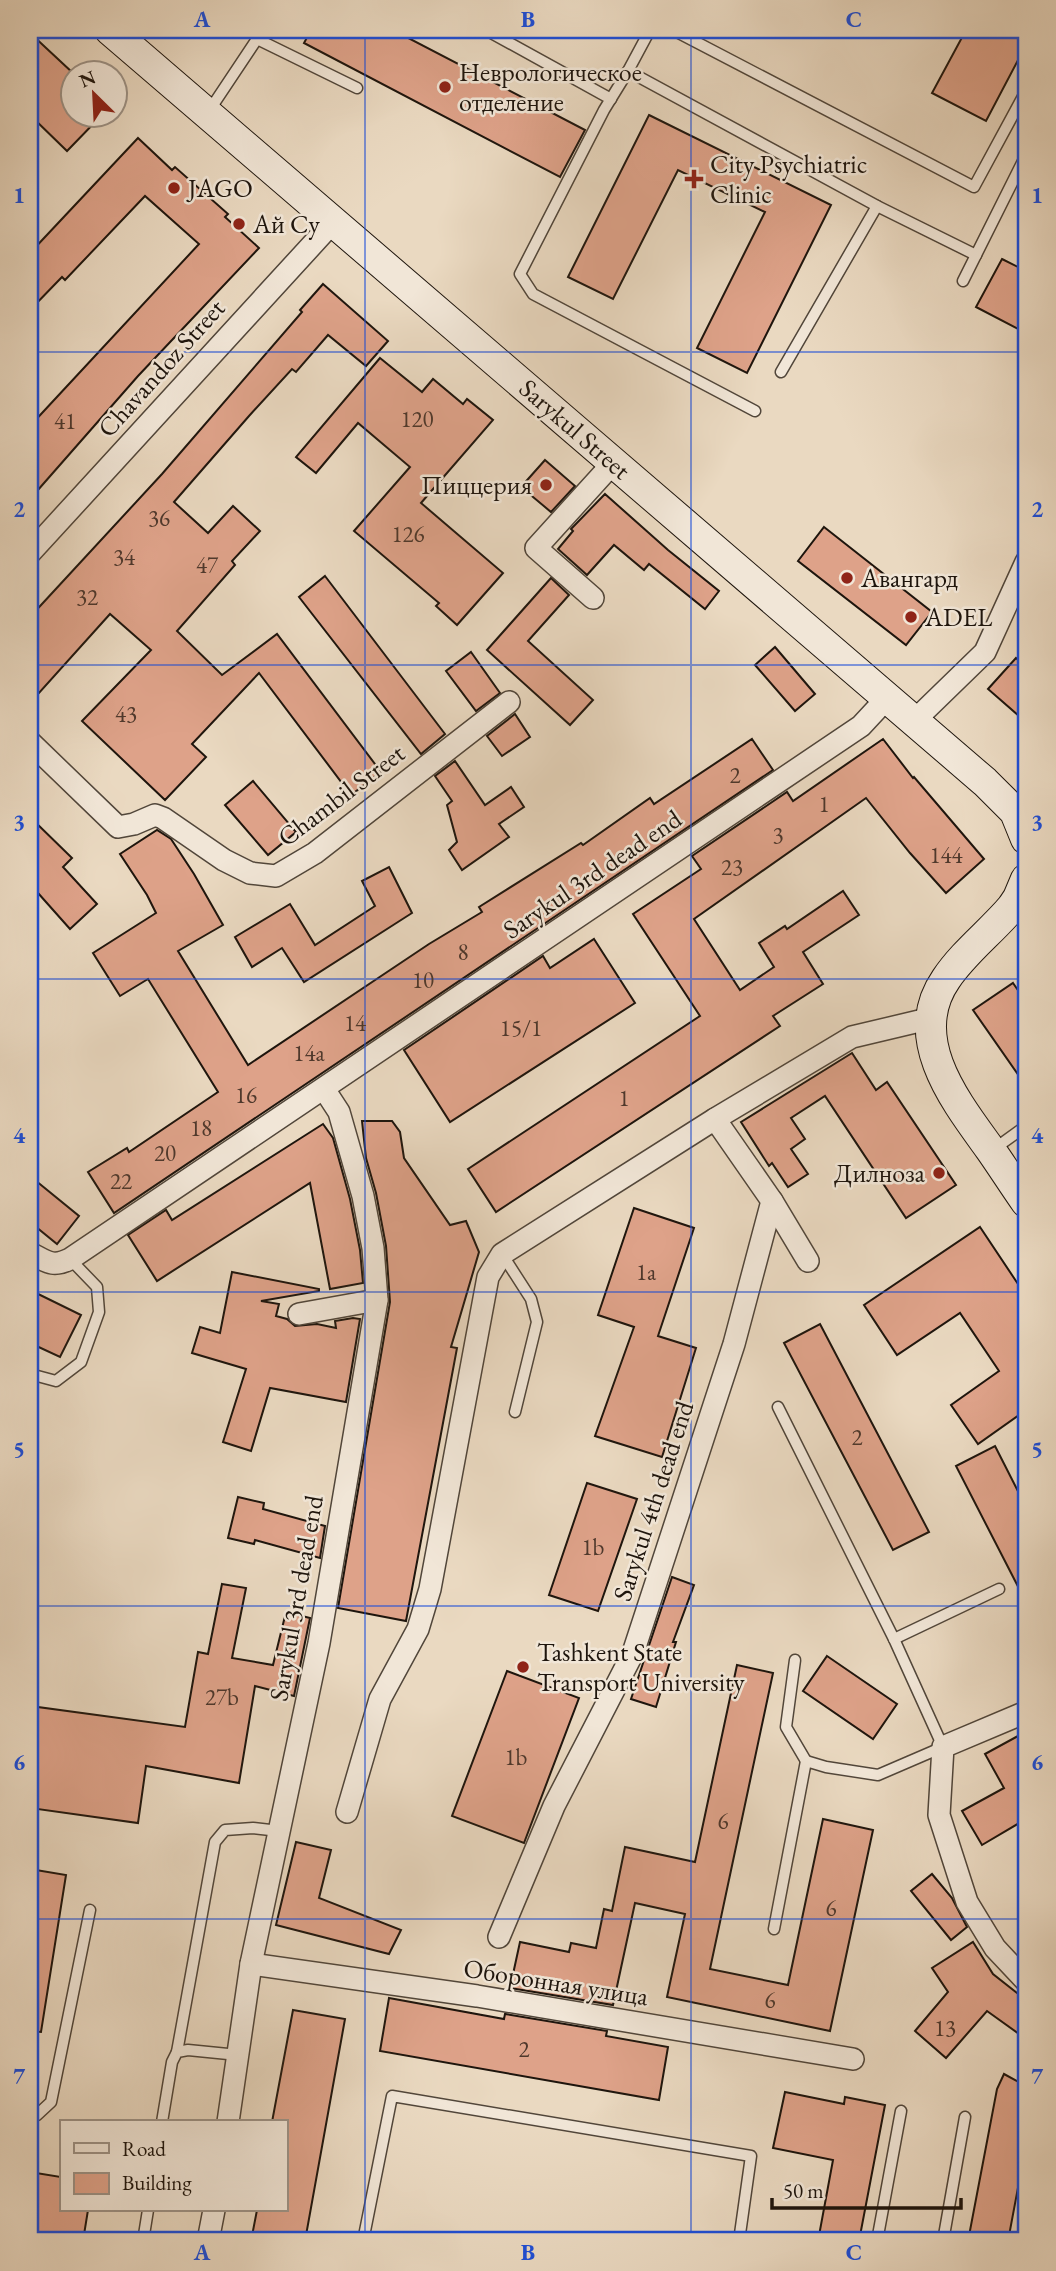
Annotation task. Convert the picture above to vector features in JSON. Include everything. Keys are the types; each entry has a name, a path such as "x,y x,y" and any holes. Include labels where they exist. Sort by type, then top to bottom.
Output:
{"main road":[{"name":"Sarykul Street","path":"110,30 1008,803 1020,821 1026,839"},
{"path":"1024,895 946,978 939,990 931,1033 933,1049 957,1104 1026,1202"}],"street":[{"name":"Chavandoz Street","path":"30,553 334,221"},
{"path":"593,598 536,548 614,462"},
{"path":"914,721 985,652 1026,562"},
{"name":"Sarykul 3rd dead end","path":"70,1259 861,726 887,698"},
{"name":"Chambil Street","path":"30,742 118,827 155,815 224,860 250,873 276,876 315,853 509,702"},
{"path":"347,1812 380,1699 418,1629 430,1589 488,1277 502,1254 715,1119 852,1037 932,1018"},
{"name":"Sarykul 3rd dead end","path":"228,2120 251,1964 319,1643 377,1300 373,1248 363,1196 339,1112 324,1090"},
{"path":"715,1119 772,1201 808,1261"},
{"name":"Sarykul 4th dead end","path":"499,1937 554,1806 633,1653 734,1344 772,1201"},
{"path":"30,1253 52,1264 60,1264 70,1259"},
{"path":"299,1314 377,1300"},
{"path":"1026,1712 943,1747 939,1815 967,1902 995,1948 1026,1981"},
{"name":"Оборонная улица","path":"251,1964 477,1996 853,2059"},
{"path":"208,2241 214,2212"}],"lane":[{"path":"485,30 611,99"},
{"path":"650,30 520,274 533,294 755,411"},
{"path":"673,30 974,187 1026,91"},
{"path":"208,113 260,34 357,88"},
{"path":"628,71 877,206 976,255"},
{"path":"963,281 1026,155"},
{"path":"781,372 877,206"},
{"path":"991,1151 1026,1126"},
{"path":"502,1254 531,1299 537,1322 515,1412"},
{"path":"30,1374 56,1381 81,1362 99,1312 97,1287 70,1259"},
{"path":"778,1407 894,1639 943,1747 878,1775 806,1761"},
{"path":"894,1639 999,1589"},
{"path":"774,1929 806,1761 786,1727 795,1660"},
{"path":"162,2120 215,1842 225,1830 253,1828 279,1832"},
{"path":"30,2117 37,2115 51,2102 90,1910"},
{"path":"177,2052 188,2050 238,2055"},
{"path":"363,2241 392,2096 751,2156 739,2241"},
{"path":"877,2241 901,2111"},
{"path":"943,2241 965,2117"},
{"path":"143,2241 148,2212"}],"building":[{"name":"Неврологическое отделение","path":"311,30 393,30 585,130 560,177 304,43"},
{"path":"966,30 1026,30 1026,45 986,121 932,93"},
{"path":"30,33 60,61 60,130 87,130 67,151 30,115"},
{"path":"649,115 831,205 747,373 697,348 765,212 678,170 613,299 568,277"},
{"path":"138,138 172,170 175,167 228,214 225,217 259,248 138,376 30,499 30,426 199,244 145,196 65,280 62,277 30,310 30,253"},
{"path":"1002,259 1026,271 1026,333 976,307"},
{"path":"323,284 388,341 366,366 328,335 296,372 292,369 174,502 208,533 233,506 260,531 232,561 235,565 177,631 222,675 277,634 381,772 351,795 259,673 192,744 206,757 165,800 82,721 151,650 110,614 30,703 30,617 162,474"},
{"path":"380,358 422,392 433,379 463,404 467,399 493,420 421,503 503,573 457,625 436,606 439,603 354,531 410,467 358,423 316,473 296,457"},
{"name":"Пиццерия","path":"545,460 575,486 551,512 521,487"},
{"path":"605,494 719,591 705,609 649,564 644,570 614,545 587,575 558,549 573,531 571,529"},
{"path":"824,527 932,612 906,645 798,561"},
{"path":"325,576 445,734 421,754 299,597"},
{"path":"551,578 569,595 528,641 593,700 570,725 487,650"},
{"path":"775,647 815,694 795,711 755,665"},
{"path":"471,652 500,693 476,711 446,671"},
{"path":"1016,658 1026,667 1026,722 988,689"},
{"path":"515,714 530,737 502,756 487,736"},
{"path":"752,739 773,770 114,1213 88,1172 127,1148 129,1152 218,1092 148,979 120,996 93,953 156,913 120,854 157,830 171,839 194,874 223,925 178,951 248,1065 429,944 482,912 479,907 581,843 583,845 650,798 654,804"},
{"path":"883,739 913,778 984,859 946,893 866,798 694,919 740,990 774,967 759,943 785,926 787,929 843,891 859,915 803,952 823,984 773,1016 780,1026 496,1212 468,1169 700,1016 633,914 701,869 692,856 787,792 793,801"},
{"path":"455,761 485,805 511,787 524,807 499,824 509,837 462,870 449,850 457,842 447,805 452,801 435,776"},
{"path":"253,781 296,832 268,855 225,805"},
{"path":"30,817 72,858 63,867 97,904 70,929 30,884"},
{"path":"389,867 412,913 304,982 282,948 252,967 235,937 290,904 315,945 375,906 362,881"},
{"path":"594,939 635,1003 450,1122 404,1050 543,956 550,968"},
{"path":"1013,983 1026,1002 1026,1086 973,1010"},
{"path":"852,1053 876,1090 887,1082 956,1185 906,1218 825,1096 791,1118 805,1139 791,1149 808,1174 788,1187 772,1163 769,1166 741,1122"},
{"path":"362,1121 392,1121 400,1132 404,1158 450,1225 466,1221 479,1252 451,1347 457,1348 406,1621 338,1608 390,1302 386,1246 366,1158"},
{"path":"323,1124 333,1138 350,1199 363,1283 330,1289 310,1183 157,1281 128,1235 166,1210 172,1220"},
{"path":"30,1176 79,1216 57,1244 30,1222"},
{"path":"634,1208 694,1228 658,1336 696,1348 662,1457 595,1436 634,1327 598,1315"},
{"path":"980,1227 1026,1296 1026,1410 978,1444 951,1405 999,1371 960,1313 897,1355 864,1305"},
{"path":"232,1272 319,1289 261,1301 279,1304 276,1316 287,1319 295,1326 317,1324 336,1328 335,1321 360,1319 346,1402 270,1388 251,1451 223,1442 246,1369 192,1353 200,1327 220,1333"},
{"path":"30,1290 81,1315 60,1357 30,1343"},
{"path":"820,1324 929,1532 893,1550 784,1343"},
{"path":"995,1446 1026,1507 1026,1602 956,1466"},
{"path":"587,1483 637,1499 598,1611 549,1595"},
{"path":"238,1497 264,1503 263,1509 325,1526 320,1558 255,1540 254,1544 228,1538"},
{"path":"672,1577 694,1585 673,1642 676,1642 656,1707 631,1699"},
{"path":"222,1584 246,1588 232,1658 273,1665 286,1612 310,1618 294,1696 255,1686 239,1783 146,1766 138,1823 30,1808 30,1706 185,1727 198,1652 208,1654"},
{"path":"827,1656 897,1704 873,1739 803,1691"},
{"path":"737,1665 773,1673 710,1969 788,1985 823,1819 873,1830 830,2031 667,1997 685,1914 635,1903 613,2005 510,1988 520,1942 569,1952 571,1943 596,1948 604,1909 612,1911 625,1847 695,1862"},
{"path":"507,1671 579,1698 524,1843 452,1816"},
{"path":"1018,1736 1026,1750 1026,1819 982,1845 962,1811 1004,1788 985,1754"},
{"path":"296,1842 331,1850 319,1898 401,1930 389,1954 276,1925"},
{"path":"30,1869 66,1875 41,2032 30,2031"},
{"path":"932,1874 952,1898 967,1927 951,1940 911,1891"},
{"path":"973,1942 993,1974 1026,2000 1026,2039 987,2011 946,2058 915,2031 948,1992 932,1968"},
{"path":"389,1998 504,2019 505,2014 607,2031 606,2036 668,2047 659,2100 380,2051"},
{"path":"293,2010 345,2019 305,2241 251,2241 257,2212 287,2212 287,2120 272,2120"},
{"path":"1004,2074 1026,2086 1026,2145 1008,2241 968,2241 997,2089"},
{"path":"785,2092 844,2104 845,2097 885,2105 859,2241 818,2241 833,2160 773,2148"},
{"path":"30,2172 60,2177 60,2212 88,2212 83,2241 30,2234"}],"place":[{"name":"Неврологическое отделение","path":"445,87"},
{"name":"City Psychiatric Clinic","path":"694,179"},
{"name":"JAGO","path":"174,188"},
{"name":"Ай Су","path":"239,224"},
{"name":"Пиццерия","path":"546,485"},
{"name":"Авангард","path":"847,578"},
{"name":"ADEL","path":"911,617"},
{"name":"Дилноза","path":"939,1173"},
{"name":"Tashkent State Transport University","path":"523,1667"}]}
